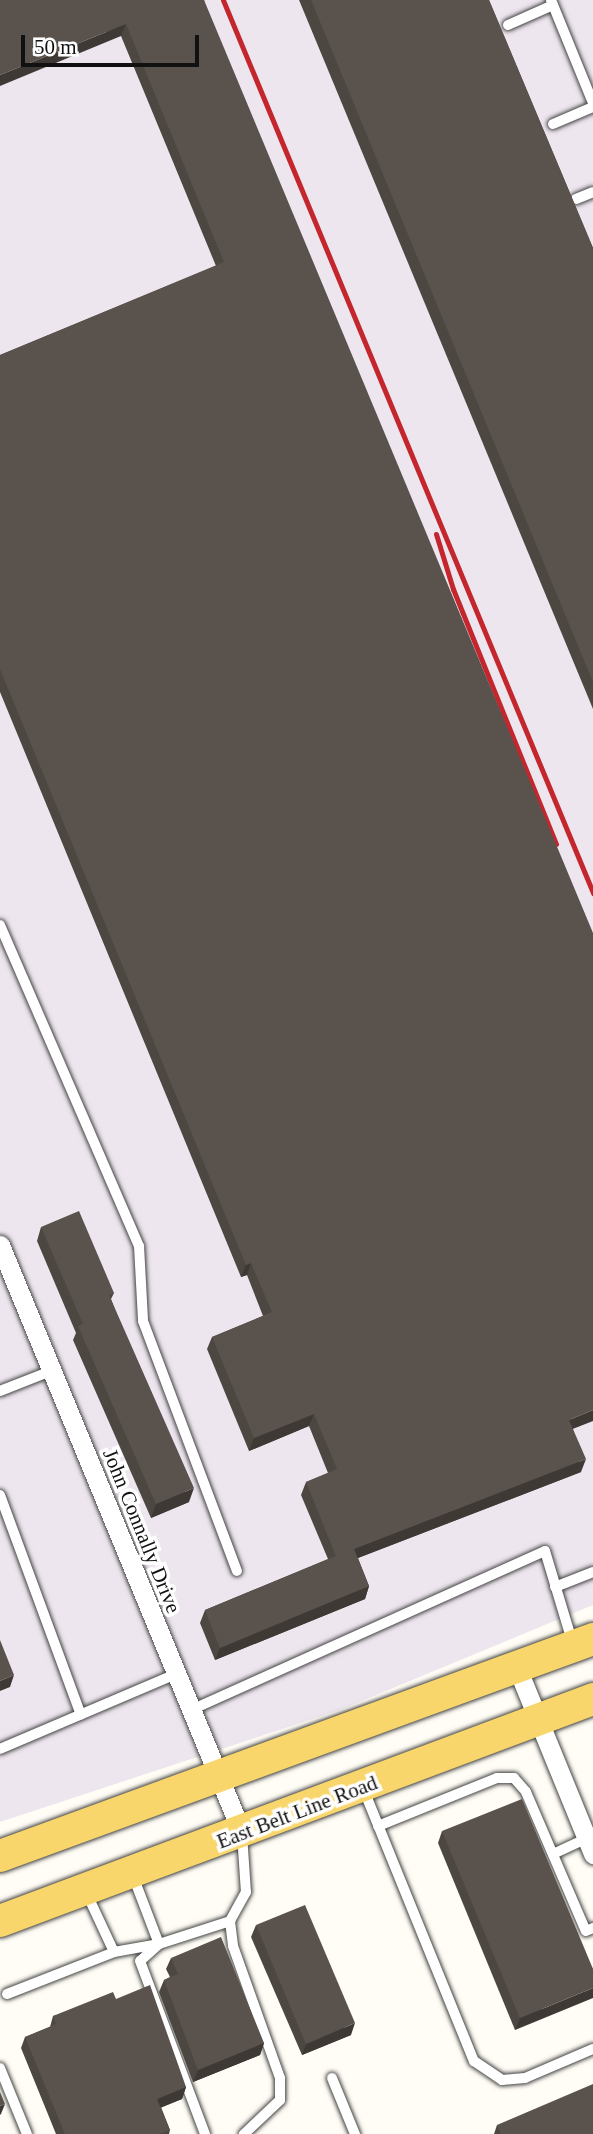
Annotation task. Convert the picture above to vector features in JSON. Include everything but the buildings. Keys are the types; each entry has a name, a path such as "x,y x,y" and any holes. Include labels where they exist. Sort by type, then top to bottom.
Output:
{"main road":[{"path":"0,1856 219,1779 517,1670 583,1643"},
{"name":"East Belt Line Road","path":"0,1921 242,1833 593,1699"}],"street":[{"name":"John Connally Drive","path":"0,1245 4,1266 51,1371 242,1833"},
{"path":"517,1670 591,1843"}],"lane":[{"path":"508,25 552,3 593,105 553,124"},
{"path":"576,199 593,192"},
{"path":"0,925 139,1246 143,1321 237,1571"},
{"path":"0,1391 51,1371"},
{"path":"0,1495 81,1715"},
{"path":"191,1710 545,1551 555,1587 583,1643"},
{"path":"555,1587 593,1572"},
{"path":"0,1749 176,1674"},
{"path":"378,1826 497,1778 514,1778 526,1792 586,1931 593,1928"},
{"path":"362,1787 474,2061 502,2080 525,2078 593,2049"},
{"path":"242,1833 246,1892 230,1921 233,1947 280,2078 280,2100 256,2131 244,2134"},
{"path":"553,1854 591,1843"},
{"path":"132,1873 159,1944"},
{"path":"86,1890 114,1952"},
{"path":"7,1994 114,1952 159,1944 230,1921"},
{"path":"159,1944 140,1961 205,2134"},
{"path":"0,2068 27,2134"},
{"path":"332,2078 355,2134"}],"shaded area":[{"path":"0,0 593,0 593,1605 340,1710 0,1822"}],"railway":[{"path":"223,0 593,893"},
{"path":"436,534 453,589 556,844"}]}
